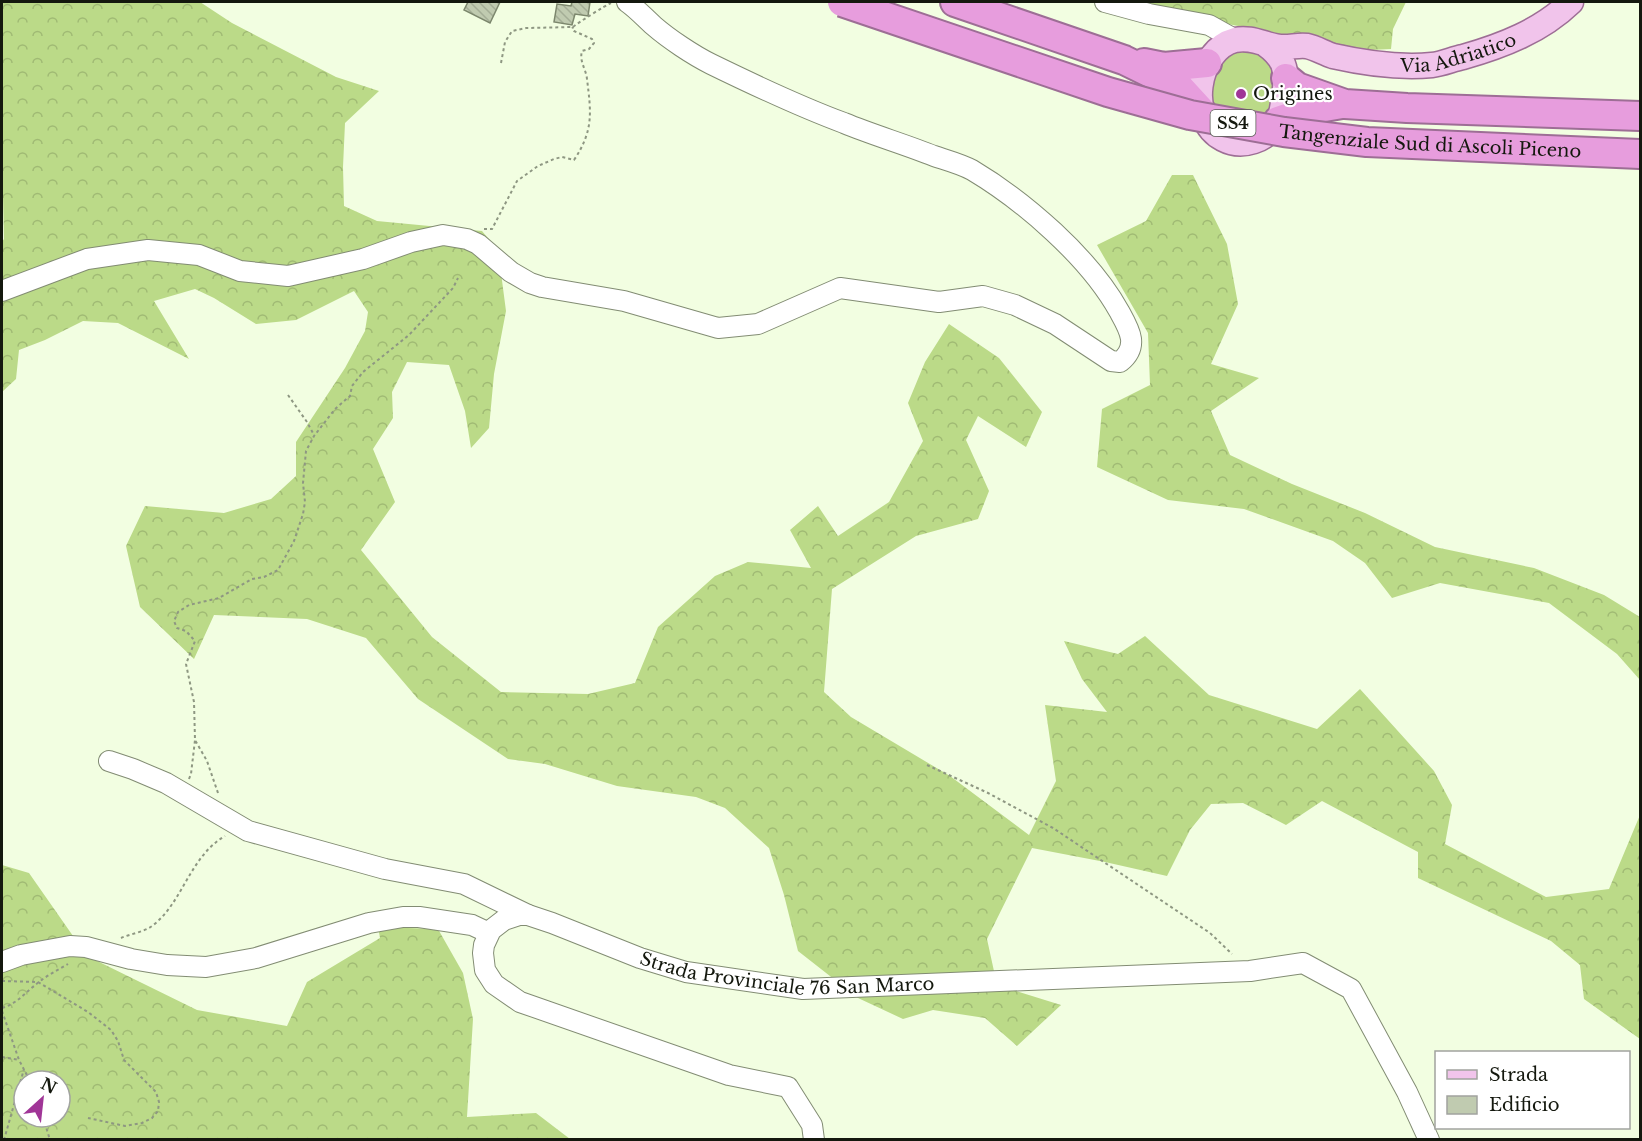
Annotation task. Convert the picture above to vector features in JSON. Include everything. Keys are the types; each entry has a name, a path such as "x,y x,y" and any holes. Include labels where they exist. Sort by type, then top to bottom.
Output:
{"highway":[{"name":"Tangenziale Sud di Ascoli Piceno","path":"842,2 1108,92 1190,115 1284,132 1367,142 1641,154"},
{"path":"955,2 1124,60 1179,87 1201,111"},
{"path":"1124,60 1164,67 1210,59"},
{"path":"1286,78 1303,90 1345,104"},
{"path":"1278,121 1313,109 1345,104 1641,116"}],"main road":[{"name":"Via Adriatico","path":"1236,40 1256,40 1283,47 1308,46 1332,55 1372,63 1433,65 1498,47 1553,17 1571,2"},
{"path":"1236,40 1219,48 1210,59 1200,101 1201,111 1209,128 1225,140 1234,142 1244,143 1262,138 1278,121 1282,109 1286,78 1284,66 1279,57 1265,44"},
{"name":"Via Adriatico","path":"1286,78 1296,63 1303,59 1332,55"}],"street":[{"name":"Via Adriatico","path":"1105,2 1209,25 1236,40"},
{"path":"2,291 87,259 148,250 199,255 240,271 288,276 363,259 430,237 454,236 478,244 511,272 530,283 624,301 718,328 758,324 840,288 939,302 983,296 1015,305 1055,324 1111,361 1120,362 1131,350 1133,341 1125,322 1100,282 1067,246 1024,205 970,169 843,123 707,62 655,27 632,5"},
{"name":"Via Adriatico","path":"1184,21 1210,42 1210,59"},
{"name":"Strada Provinciale 76 San Marco","path":"109,761 166,783 248,831 385,868 464,884 528,915 640,958 686,972 803,989 1250,971 1302,963 1351,989 1407,1092 1429,1140"},
{"path":"528,915 511,916 489,933 483,953 485,970 494,984 520,1002 729,1075 788,1087 812,1125 814,1140"},
{"path":"2,962 60,946 79,946 140,961 206,967 256,958 386,919 419,917 472,925 489,933"}],"path":[{"path":"501,63 505,42 512,31 526,28 573,27 611,3 629,16 632,5"},
{"path":"480,229 492,229 517,181 538,166 554,159 562,157 574,160 579,152 589,124 591,102 587,78 580,57 582,51 589,49 594,43 592,39 574,31 573,27"},
{"path":"187,794 186,783 191,774 195,740 194,702 186,664 195,641 186,631 177,628 174,621 178,612 189,605 219,598 252,579 264,577 278,570 294,542 303,514 306,451 314,436 335,409 350,396 352,386 363,372 409,335 443,300 458,278"},
{"path":"288,395 314,436"},
{"path":"195,740 207,761 218,792"},
{"path":"927,765 988,793 1053,828 1210,933 1250,971"},
{"path":"24,1069 2,1010 25,996 38,982 92,949 151,927 170,907 204,854 229,834 235,824"},
{"path":"2,981 38,982 88,1012 111,1030 118,1041 124,1060 156,1092 159,1102 158,1111 152,1118 142,1123 126,1126 88,1118"},
{"path":"2,1057 19,1060"},
{"path":"4,1140 12,1112"}],"green space":[{"path":"2,2 200,2 232,23 336,77 379,91 345,123 344,206 377,221 482,231 498,250 506,311 494,374 489,428 471,448 465,411 449,365 407,362 392,392 393,418 373,449 395,502 361,550 432,637 501,692 588,694 635,683 658,627 715,576 748,562 811,568 790,530 818,506 838,536 889,502 923,441 908,403 925,362 949,324 999,358 1042,412 1026,447 978,416 966,440 989,491 978,519 916,536 832,589 824,692 851,717 950,776 1029,835 1056,781 1045,705 1107,712 1082,679 1064,641 1118,654 1145,636 1209,695 1317,729 1360,689 1434,771 1452,805 1445,844 1546,897 1609,889 1640,815 1640,1039 1584,999 1580,965 1551,941 1418,878 1418,852 1322,801 1286,825 1243,803 1211,804 1190,830 1167,876 1032,848 987,939 997,985 1061,1005 1017,1046 985,1018 933,1010 903,1019 858,998 798,951 769,848 725,808 696,797 617,786 545,764 508,759 418,699 366,638 307,619 214,615 194,659 140,607 126,546 145,506 224,513 271,499 296,476 296,442 345,368 365,331 368,312 354,291 296,320 256,324 195,289 154,301 189,359 118,323 83,321 19,350 16,379 2,392 2,242 4,239"},
{"path":"1115,2 1406,2 1393,29 1391,49 1370,50 1314,45 1269,32"},
{"path":"1245,48 1261,52 1277,70 1272,116 1208,107 1217,61"},
{"path":"1172,175 1193,175 1227,244 1238,304 1211,364 1259,378 1211,411 1230,455 1292,484 1365,513 1435,547 1534,568 1604,595 1640,617 1640,680 1617,654 1549,603 1440,583 1392,598 1365,563 1333,541 1244,509 1168,500 1097,467 1102,409 1150,385 1148,333 1097,245 1146,221"},
{"path":"2,865 29,873 87,956 197,1010 287,1026 307,982 380,938 378,927 438,929 463,973 473,1019 467,1117 536,1113 570,1139 2,1139"}],"building":[{"path":"468,2 500,2 490,23 464,10"},
{"path":"572,2 590,2 588,16 575,14 572,25 554,22 557,4 571,6"}],"place":[{"name":"Origines","path":"1241,94"}]}
